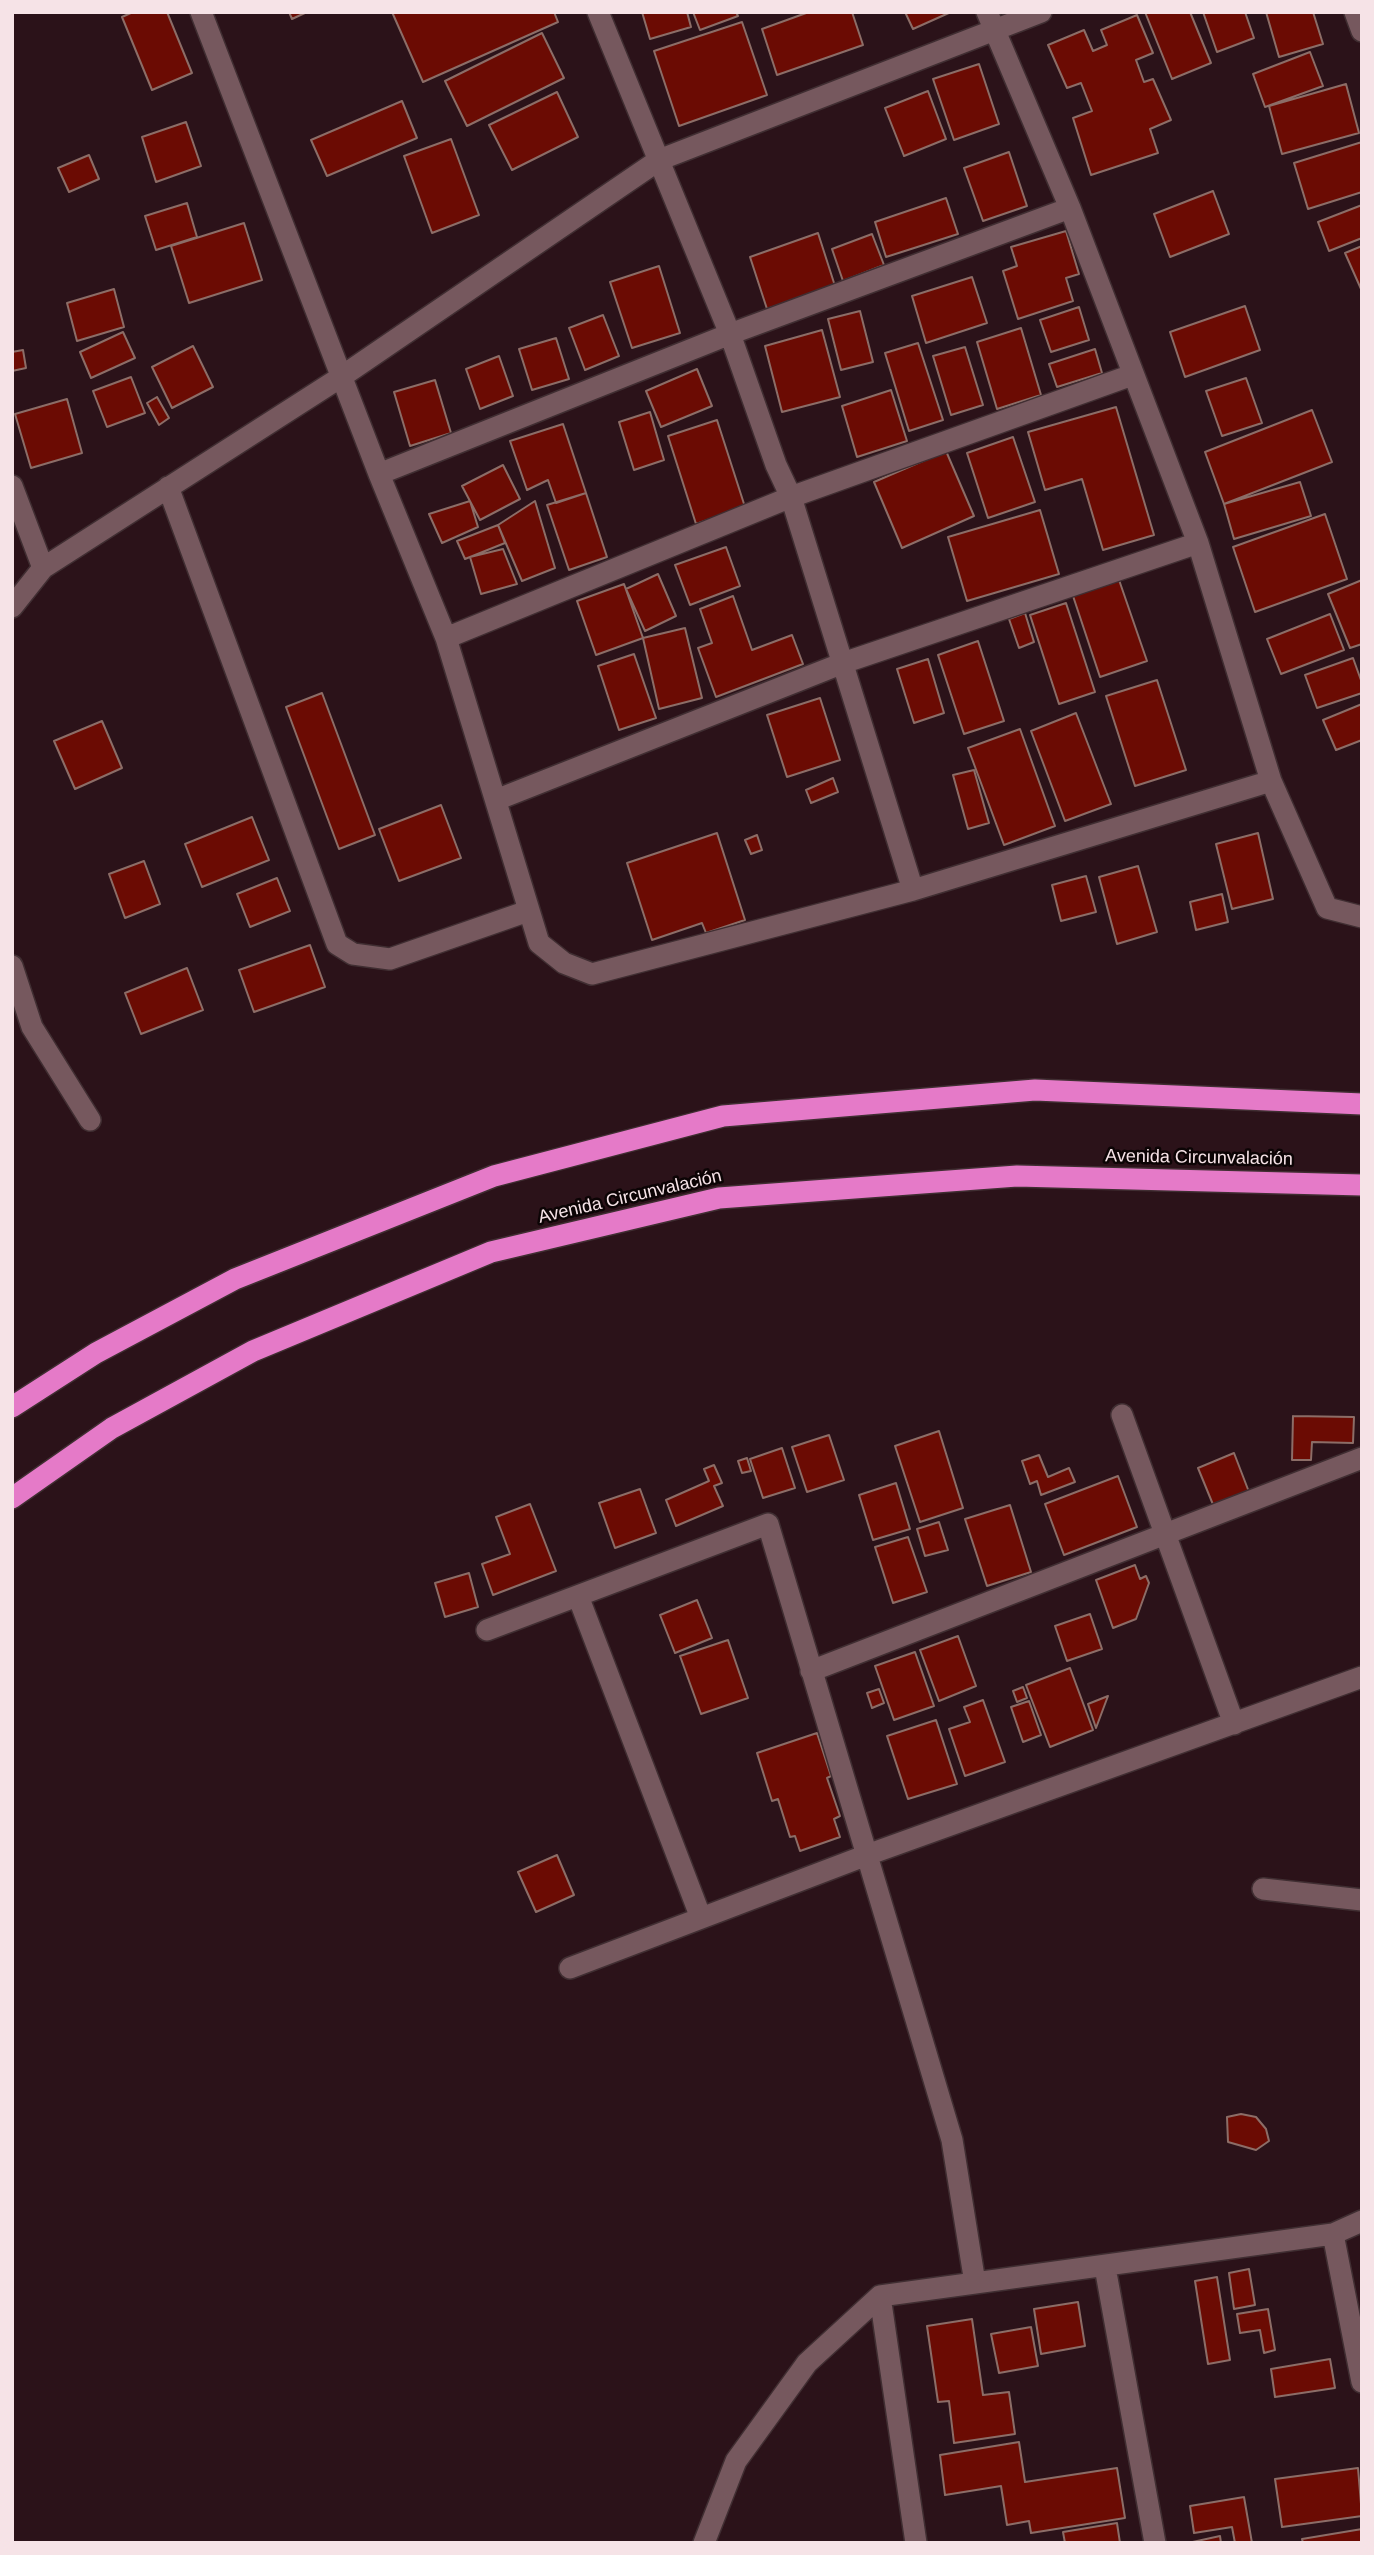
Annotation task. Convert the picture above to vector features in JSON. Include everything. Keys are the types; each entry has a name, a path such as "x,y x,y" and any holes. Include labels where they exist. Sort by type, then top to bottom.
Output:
{"highway":[{"path":"12,1407 96,1353 235,1279 494,1176 723,1116 1035,1090 1362,1104"},
{"name":"Avenida Circunvalación","path":"12,1498 112,1429 253,1351 491,1252 719,1198 1017,1176 1362,1185"}],"street":[{"path":"201,12 341,377 446,638 539,943 564,963 592,974 913,890 1272,781"},
{"path":"598,12 730,334 790,497 913,890"},
{"path":"12,607 43,568 341,377 659,160 990,21 1041,12"},
{"path":"1355,12 1362,31"},
{"path":"990,21 1070,208 1198,543 1272,781 1327,908 1362,917"},
{"path":"379,474 730,334 1070,208"},
{"path":"446,638 790,497 1132,375"},
{"path":"12,486 43,568"},
{"path":"168,487 337,944 353,954 390,959 528,911"},
{"path":"496,800 844,663 1198,543"},
{"path":"12,966 32,1027 90,1120"},
{"path":"1122,1415 1234,1724"},
{"path":"811,1671 1362,1458"},
{"path":"487,1630 768,1524 952,2140 975,2283"},
{"path":"578,1596 701,1918"},
{"path":"570,1968 867,1855 1362,1677"},
{"path":"1263,1889 1362,1900"},
{"path":"704,2543 736,2461 807,2363 880,2296 1333,2234 1362,2221"},
{"path":"1333,2234 1362,2382"},
{"path":"1105,2267 1155,2543"},
{"path":"880,2296 916,2543"}],"building":[{"path":"133,12 167,12 192,73 152,90 122,17"},
{"path":"289,12 307,12 292,19"},
{"path":"392,12 554,12 558,22 423,82"},
{"path":"642,12 687,12 691,27 650,39"},
{"path":"693,12 736,12 738,16 700,30"},
{"path":"809,12 852,12 863,45 777,75 762,29"},
{"path":"905,12 951,12 913,29"},
{"path":"1145,12 1190,12 1211,63 1172,79"},
{"path":"1203,12 1245,12 1254,38 1217,52"},
{"path":"1266,12 1313,12 1323,44 1279,57"},
{"path":"1137,15 1153,53 1136,60 1144,82 1153,79 1171,120 1150,129 1158,153 1091,175 1073,118 1092,111 1081,83 1067,88 1048,45 1084,30 1093,51 1107,45 1101,30"},
{"path":"742,22 767,95 679,126 654,51"},
{"path":"542,33 564,78 467,126 445,81"},
{"path":"1310,52 1323,86 1265,107 1253,74"},
{"path":"979,64 999,124 954,140 933,79"},
{"path":"1346,84 1359,133 1282,154 1269,106"},
{"path":"928,91 946,139 904,156 885,108"},
{"path":"557,92 578,137 512,170 489,125"},
{"path":"402,101 417,138 327,176 311,140"},
{"path":"186,122 201,166 156,182 142,137"},
{"path":"451,139 479,215 432,233 404,156"},
{"path":"1362,142 1362,192 1308,209 1294,163"},
{"path":"1009,152 1027,206 983,221 964,168"},
{"path":"89,155 99,179 69,192 58,168"},
{"path":"1213,191 1229,234 1170,257 1154,214"},
{"path":"946,198 958,234 886,257 875,222"},
{"path":"187,203 197,237 156,250 145,216"},
{"path":"1362,205 1362,238 1329,251 1318,222"},
{"path":"244,223 262,280 189,303 171,246"},
{"path":"1066,231 1079,274 1066,278 1073,301 1018,319 1003,271 1017,266 1011,247"},
{"path":"818,233 835,286 767,309 750,257"},
{"path":"872,234 884,265 843,281 832,249"},
{"path":"1362,246 1362,289 1361,289 1345,253"},
{"path":"659,266 680,333 632,348 610,282"},
{"path":"972,277 987,323 926,343 912,296"},
{"path":"114,289 124,327 77,341 67,303"},
{"path":"1245,306 1260,350 1185,377 1170,332"},
{"path":"1079,307 1089,340 1051,352 1040,320"},
{"path":"860,311 873,362 841,370 828,319"},
{"path":"603,315 619,356 585,370 569,328"},
{"path":"1021,328 1041,395 997,409 977,342"},
{"path":"822,330 840,397 782,412 765,346"},
{"path":"123,332 135,358 91,378 80,352"},
{"path":"556,338 569,379 532,390 519,349"},
{"path":"918,343 943,420 909,431 885,353"},
{"path":"193,346 213,387 172,408 152,367"},
{"path":"965,347 983,405 951,415 933,356"},
{"path":"1095,349 1102,373 1057,387 1049,364"},
{"path":"23,350 26,368 12,371 12,352"},
{"path":"499,356 513,396 480,409 466,369"},
{"path":"697,369 712,406 661,427 646,391"},
{"path":"131,377 145,413 107,427 93,391"},
{"path":"1246,378 1262,423 1222,436 1206,391"},
{"path":"435,380 451,433 410,446 394,392"},
{"path":"891,390 907,441 857,457 842,406"},
{"path":"157,397 169,418 159,425 147,403"},
{"path":"67,399 82,453 31,468 15,414"},
{"path":"1116,407 1154,535 1103,550 1082,479 1045,490 1028,432"},
{"path":"1312,410 1332,462 1224,504 1205,452"},
{"path":"650,412 664,460 634,470 619,422"},
{"path":"717,420 745,507 696,524 668,436"},
{"path":"563,424 586,493 556,503 548,480 527,490 510,441"},
{"path":"1013,437 1035,502 988,518 967,453"},
{"path":"946,451 974,516 902,548 874,482"},
{"path":"503,465 520,499 480,520 462,486"},
{"path":"1300,482 1311,516 1234,539 1224,504"},
{"path":"586,493 607,557 569,570 547,505"},
{"path":"470,501 478,527 442,543 429,514"},
{"path":"535,501 555,568 522,581 498,525"},
{"path":"1040,510 1059,574 967,601 948,537"},
{"path":"1325,514 1347,579 1255,612 1233,547"},
{"path":"498,525 505,543 465,559 457,541"},
{"path":"726,547 740,586 690,605 675,565"},
{"path":"503,549 517,584 481,594 470,557"},
{"path":"658,574 676,616 645,631 626,589"},
{"path":"1118,577 1147,661 1100,677 1072,593"},
{"path":"1362,580 1362,644 1350,648 1328,594"},
{"path":"624,584 643,638 596,655 577,601"},
{"path":"733,596 752,650 792,635 803,664 716,697 698,648 712,643 700,609"},
{"path":"1066,603 1095,692 1059,704 1030,615"},
{"path":"1025,613 1034,642 1019,648 1009,619"},
{"path":"1330,614 1344,650 1281,674 1267,639"},
{"path":"685,628 702,698 659,709 643,638"},
{"path":"978,641 1004,721 964,734 938,655"},
{"path":"634,654 656,718 619,730 598,666"},
{"path":"1353,658 1362,683 1362,693 1317,708 1305,675"},
{"path":"928,659 944,713 914,723 897,669"},
{"path":"1157,680 1186,770 1135,786 1106,696"},
{"path":"322,693 375,835 339,849 286,707"},
{"path":"820,698 840,760 787,777 767,715"},
{"path":"1362,704 1362,740 1336,750 1323,720"},
{"path":"1076,713 1111,804 1065,821 1031,731"},
{"path":"102,721 122,768 75,789 54,741"},
{"path":"1020,729 1055,826 1004,845 968,748"},
{"path":"974,770 989,823 968,829 953,775"},
{"path":"833,778 838,792 811,803 806,790"},
{"path":"441,805 461,858 399,881 379,829"},
{"path":"252,817 269,860 202,887 185,844"},
{"path":"717,833 745,920 706,933 702,923 652,940 627,863"},
{"path":"1258,833 1273,899 1232,909 1216,844"},
{"path":"757,835 762,850 751,854 745,840"},
{"path":"144,861 160,904 125,918 109,874"},
{"path":"1138,866 1157,932 1117,944 1099,877"},
{"path":"1086,876 1096,912 1061,921 1052,885"},
{"path":"277,878 290,911 250,927 237,894"},
{"path":"1222,894 1228,922 1196,930 1190,902"},
{"path":"310,945 325,987 254,1012 239,970"},
{"path":"187,968 203,1010 141,1034 125,993"},
{"path":"1293,1416 1354,1417 1353,1443 1312,1442 1311,1460 1292,1460"},
{"path":"939,1431 963,1508 920,1522 895,1446"},
{"path":"829,1435 844,1480 807,1492 792,1447"},
{"path":"782,1448 795,1488 763,1498 750,1459"},
{"path":"1234,1453 1249,1492 1214,1507 1198,1468"},
{"path":"1039,1455 1048,1477 1069,1468 1075,1482 1041,1495 1037,1481 1030,1484 1022,1461"},
{"path":"747,1458 751,1471 742,1473 738,1461"},
{"path":"714,1465 722,1483 714,1486 723,1506 676,1526 666,1500 709,1481 704,1469"},
{"path":"1118,1476 1137,1527 1064,1555 1045,1504"},
{"path":"896,1483 910,1529 873,1540 859,1495"},
{"path":"640,1489 656,1533 615,1548 599,1503"},
{"path":"530,1504 556,1571 493,1595 482,1564 510,1554 496,1517"},
{"path":"1010,1505 1031,1572 987,1586 965,1519"},
{"path":"939,1522 948,1550 925,1556 917,1529"},
{"path":"908,1537 927,1592 893,1603 875,1547"},
{"path":"1135,1565 1140,1579 1146,1576 1149,1583 1136,1619 1113,1628 1096,1580"},
{"path":"469,1573 478,1607 445,1617 435,1583"},
{"path":"697,1600 712,1638 675,1653 660,1615"},
{"path":"1090,1614 1102,1649 1067,1661 1055,1626"},
{"path":"958,1636 976,1686 939,1701 920,1650"},
{"path":"728,1640 748,1698 701,1714 680,1656"},
{"path":"915,1652 934,1706 894,1720 875,1666"},
{"path":"1070,1668 1093,1730 1050,1747 1026,1685"},
{"path":"1023,1687 1027,1698 1017,1702 1013,1691"},
{"path":"879,1689 884,1703 872,1708 867,1693"},
{"path":"1108,1696 1096,1728 1088,1704"},
{"path":"983,1700 1005,1762 965,1776 949,1729 970,1722 964,1707"},
{"path":"1029,1701 1041,1735 1023,1742 1011,1707"},
{"path":"936,1720 957,1784 908,1799 887,1736"},
{"path":"817,1733 831,1776 827,1778 840,1816 834,1819 840,1837 800,1851 795,1836 790,1837 778,1799 772,1801 757,1753"},
{"path":"557,1855 574,1895 536,1912 518,1872"},
{"path":"1241,2114 1256,2117 1266,2129 1269,2141 1256,2150 1228,2142 1227,2117"},
{"path":"1249,2269 1255,2305 1234,2309 1229,2273"},
{"path":"1217,2277 1230,2360 1208,2364 1195,2281"},
{"path":"1078,2302 1085,2346 1041,2354 1034,2309"},
{"path":"1268,2309 1275,2350 1264,2353 1260,2330 1240,2333 1237,2314"},
{"path":"972,2319 983,2395 1009,2392 1015,2434 954,2443 949,2401 938,2402 927,2326"},
{"path":"1031,2327 1038,2366 999,2373 991,2334"},
{"path":"1330,2359 1335,2388 1275,2397 1271,2369"},
{"path":"1019,2442 1025,2482 1117,2468 1125,2518 1031,2533 1029,2521 1007,2525 1001,2486 945,2495 940,2455"},
{"path":"1358,2468 1362,2516 1282,2527 1275,2479"},
{"path":"1244,2497 1252,2543 1235,2543 1232,2527 1194,2533 1190,2506"},
{"path":"1117,2523 1120,2543 1065,2543 1063,2532"},
{"path":"1362,2529 1362,2543 1303,2543 1302,2539"},
{"path":"1220,2536 1221,2543 1188,2543"}]}
